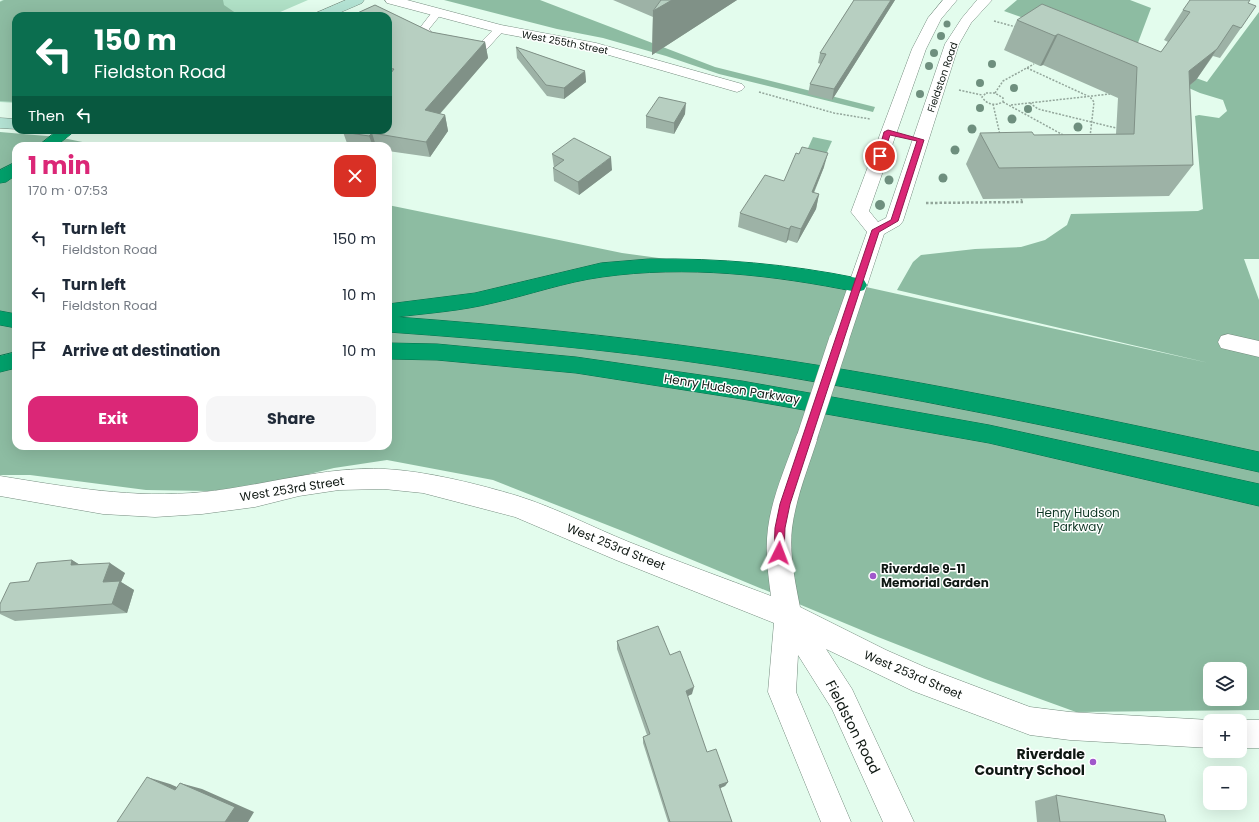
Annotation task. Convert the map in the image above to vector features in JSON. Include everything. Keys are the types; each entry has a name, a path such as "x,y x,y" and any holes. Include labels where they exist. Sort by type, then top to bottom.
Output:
{"highway":[{"path":"52,142 62,134"},
{"path":"0,178 12,170"},
{"path":"392,310 476,300 585,272 666,265 771,270 812,275 857,285"},
{"path":"0,318 12,320"},
{"path":"392,324 474,330 657,349 811,373 980,402 1259,462"},
{"path":"0,330 12,329"},
{"name":"Henry Hudson Parkway","path":"392,351 437,352 576,365 742,390 989,434 1259,495"},
{"path":"0,357 12,356"},
{"path":"0,364 12,361"}],"street":[{"path":"330,12 357,0"},
{"name":"West 255th Street","path":"392,0 500,29 596,48 646,60 737,87"},
{"name":"Fieldston Road","path":"836,822 782,692 788,615 782,583 779,553 780,528 785,504 876,230 894,221 904,136 924,37 932,22 950,0"},
{"name":"Fieldston Road","path":"876,230 860,212 904,136 960,29 971,14 985,0"},
{"path":"0,123 12,124"},
{"path":"1228,342 1259,349"},
{"name":"West 253rd Street","path":"0,486 103,503 155,506 202,503 255,496 298,486 339,480 384,479 423,483 518,507 625,552 788,615 876,660 923,681 1030,721 1077,727 1203,734"},
{"name":"Fieldston Road","path":"788,615 842,699 899,822"},
{"path":"1247,734 1259,734"}],"lane":[{"path":"436,13 424,28 426,34 433,39 483,47 500,29"}],"path":[{"path":"994,21 1021,29"},
{"path":"995,93 1003,81 1034,64"},
{"path":"1027,68 1090,97 1094,102 1089,143"},
{"path":"737,87 834,113 873,120"},
{"path":"958,90 982,95 986,93 995,93 1003,98 1003,102"},
{"path":"1010,105 1110,94"},
{"path":"982,95 984,100 992,104 1003,102 1010,105 1069,139"},
{"path":"1030,103 1038,109 1116,128"},
{"path":"992,104 1001,138"},
{"path":"926,203 1023,202 1021,199"}],"shaded area":[{"path":"308,0 280,12 12,12 12,103 0,102 0,1"},
{"path":"813,137 832,141 823,161 804,157"}],"green space":[{"path":"4,0 223,0 224,5 234,12 12,12 12,102 0,101 0,2"},
{"path":"444,0 540,0 715,67 875,107 873,112 719,74 666,56 603,38 557,29"},
{"name":"Henry Hudson Parkway","path":"1017,0 1130,0 1151,8 1136,48 1146,60 1207,82 1259,12 1259,259 1244,259 1259,300 1259,710 1076,712 985,679 878,637 625,532 493,480 387,460 334,468 264,485 209,491 146,490 30,475 0,475 0,132 58,137 82,142 12,142 12,450 392,450 392,206 622,253 857,285 1209,363 897,290 913,262 921,255 975,249 1021,247 1045,240 1067,225 1071,214 1198,211 1203,209 1195,116 1199,115 1219,118 1227,111 1223,100 1200,93 1065,33 1004,11"}],"building":[{"path":"661,0 672,0 653,11"},
{"path":"854,0 891,0 834,89 810,84 826,54 820,53"},
{"path":"1190,0 1250,0 1248,3 1256,6 1241,28 1233,25 1217,49 1189,71 1193,165 999,168 980,133 1032,132 1034,135 1134,134 1137,67 1058,34 1055,36 1017,20 1042,4 1161,52 1190,12 1183,10"},
{"path":"375,5 390,12 360,12"},
{"path":"392,13 431,32 485,42 425,110 445,115 426,142 378,134 392,134 392,72 394,69 392,69"},
{"path":"516,47 585,71 564,88 546,85"},
{"path":"659,97 686,103 674,123 646,116"},
{"path":"356,134 371,134 369,136"},
{"path":"574,138 611,157 578,182 553,168 564,160 552,154"},
{"path":"802,147 828,153 812,192 819,194 801,229 791,226 789,229 740,213 765,175 784,181 796,153 799,154"},
{"path":"72,560 71,565 110,563 103,582 120,581 112,604 0,612 0,604 10,583 29,581 37,563"},
{"path":"658,626 670,655 680,651 694,687 686,691 707,752 716,749 728,782 719,785 732,822 670,822 643,737 650,734 617,641"},
{"path":"147,777 175,790 180,783 235,807 225,822 117,822"},
{"path":"1056,795 1164,815 1166,822 1060,822"}],"place":[{"name":"Riverdale 9-11 Memorial Garden","path":"873,576"},
{"name":"Riverdale Country School","path":"1093,762"}],"route":[{"path":"779,553 780,528 785,504 857,285 876,230 894,221 921,140 888,132 880,156"}]}
